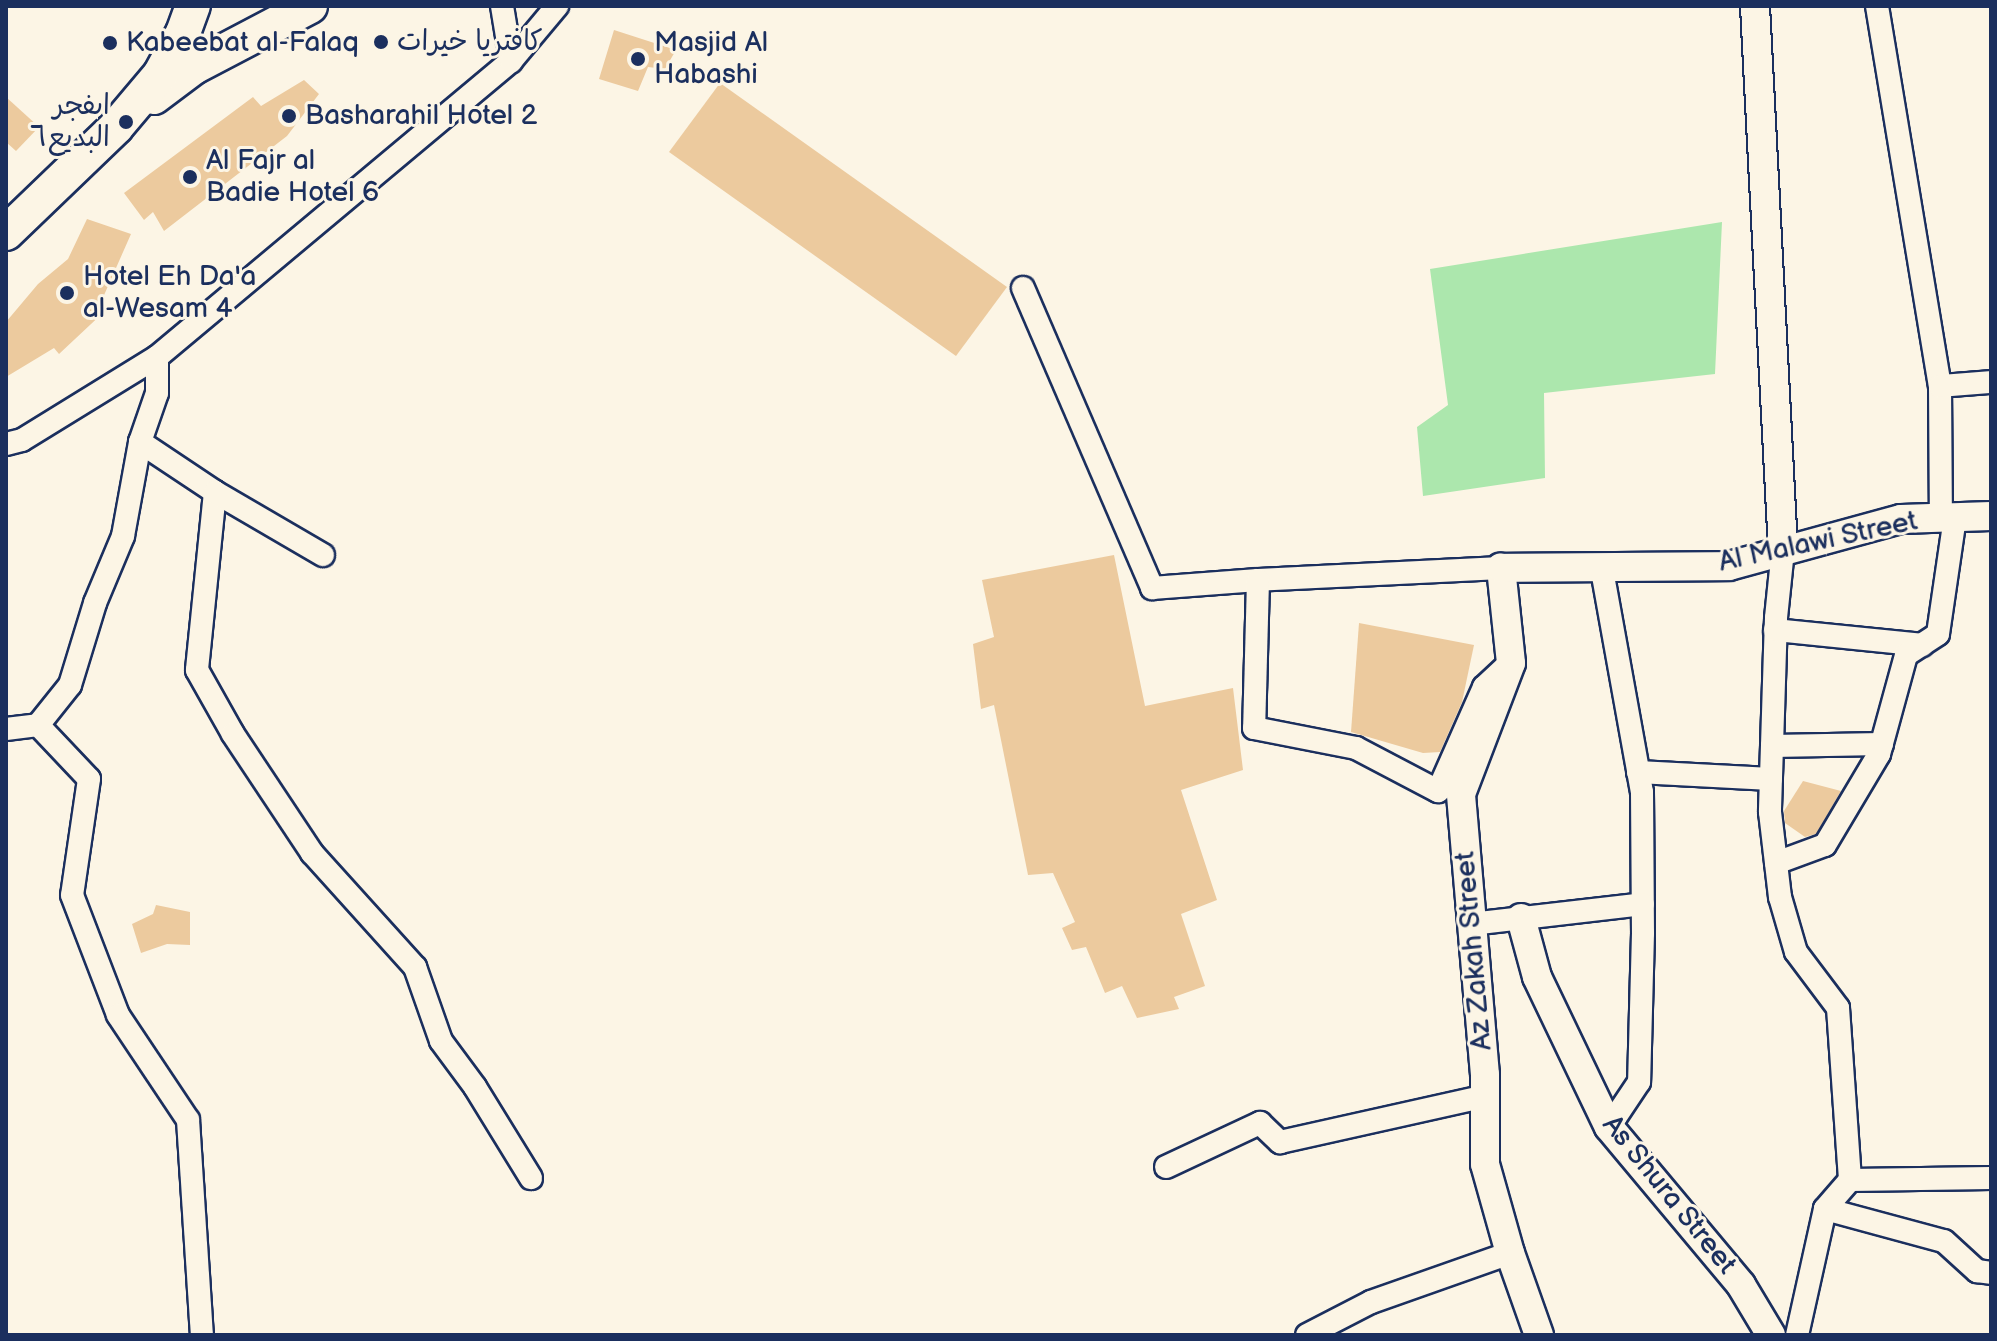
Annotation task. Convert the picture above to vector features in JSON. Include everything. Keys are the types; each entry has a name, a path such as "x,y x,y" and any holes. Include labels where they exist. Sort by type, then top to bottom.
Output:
{"main road":[{"path":"160,75 171,6"},
{"path":"6,233 116,127 160,75 183,33 193,6"},
{"path":"116,127 194,67 310,6"}],"street":[{"path":"502,6 511,61"},
{"path":"6,444 22,440 157,357 511,61 557,6"},
{"path":"1755,6 1783,550 1775,630 1771,779 1776,863 1780,897 1796,952 1838,1008 1850,1180 1825,1209 1797,1335"},
{"path":"1776,863 1825,845 1882,744 1906,655 1938,634 1948,518 1940,386 1877,6"},
{"path":"1023,288 1152,588 1501,568"},
{"path":"6,729 38,725 70,685 95,603 123,536 140,442 157,393 157,357"},
{"path":"1940,386 1991,382"},
{"path":"140,442 215,492 323,555"},
{"path":"215,492 197,670 233,734 312,853 415,967 441,1041 475,1087 531,1178"},
{"name":"Al Malawi Street","path":"1501,568 1602,570 1729,566 1901,519 1991,516"},
{"name":"Az Zakah Street","path":"1501,568 1511,663 1461,794 1485,1096 1485,1164 1510,1253 1539,1335"},
{"path":"1602,570 1638,772 1643,904 1639,1082 1609,1127"},
{"path":"1258,580 1254,728 1356,748 1438,791 1484,687 1511,663"},
{"path":"1775,630 1922,645"},
{"path":"38,725 89,779 72,895 118,1015 188,1120 202,1335"},
{"path":"1772,746 1882,744"},
{"path":"1638,772 1771,779"},
{"path":"1471,924 1643,904"},
{"name":"As Shura Street","path":"1521,918 1537,977 1609,1127 1741,1285 1771,1335"},
{"path":"1166,1167 1260,1123 1280,1142 1485,1096"},
{"path":"1850,1180 1991,1178"},
{"path":"1825,1209 1944,1241 1977,1271 1991,1273"},
{"path":"1307,1335 1371,1302 1510,1253"}],"green space":[{"path":"1722,222 1715,374 1544,393 1545,478 1423,496 1417,427 1448,405 1430,269"}],"building":[{"name":"Masjid Al Habashi","path":"614,30 676,50 665,69 648,67 638,91 599,79"},
{"name":"Al Fajr al Badie Hotel 6","path":"304,80 319,94 287,136 164,231 153,212 144,220 124,193 253,97 261,106"},
{"path":"720,83 1007,287 956,356 669,152"},
{"path":"6,97 39,127 16,151 6,142"},
{"name":"Hotel Eh Da'a al-Wesam 4","path":"87,219 131,234 101,302 106,310 59,354 54,348 6,377 6,322 38,284 68,259"},
{"path":"1114,555 1145,706 1233,688 1243,770 1181,790 1217,900 1181,914 1205,986 1174,997 1179,1009 1137,1018 1122,986 1105,993 1086,947 1072,950 1062,928 1075,922 1053,873 1028,875 994,705 981,709 973,644 994,637 982,580"},
{"path":"1359,623 1474,645 1462,702 1440,752 1423,753 1351,732"},
{"path":"1803,781 1841,791 1816,834 1805,837 1785,823 1784,811"},
{"path":"156,905 190,912 190,945 167,944 141,953 132,924 153,914"}],"place":[{"name":"كافتريا خيرات","path":"381,42"},
{"name":"Kabeebat al-Falaq","path":"110,43"},
{"name":"Masjid Al Habashi","path":"638,59"},
{"name":"Basharahil Hotel 2","path":"289,116"},
{"name":"اىفجر البديع٦","path":"126,122"},
{"name":"Al Fajr al Badie Hotel 6","path":"190,177"},
{"name":"Hotel Eh Da'a al-Wesam 4","path":"67,293"}]}
